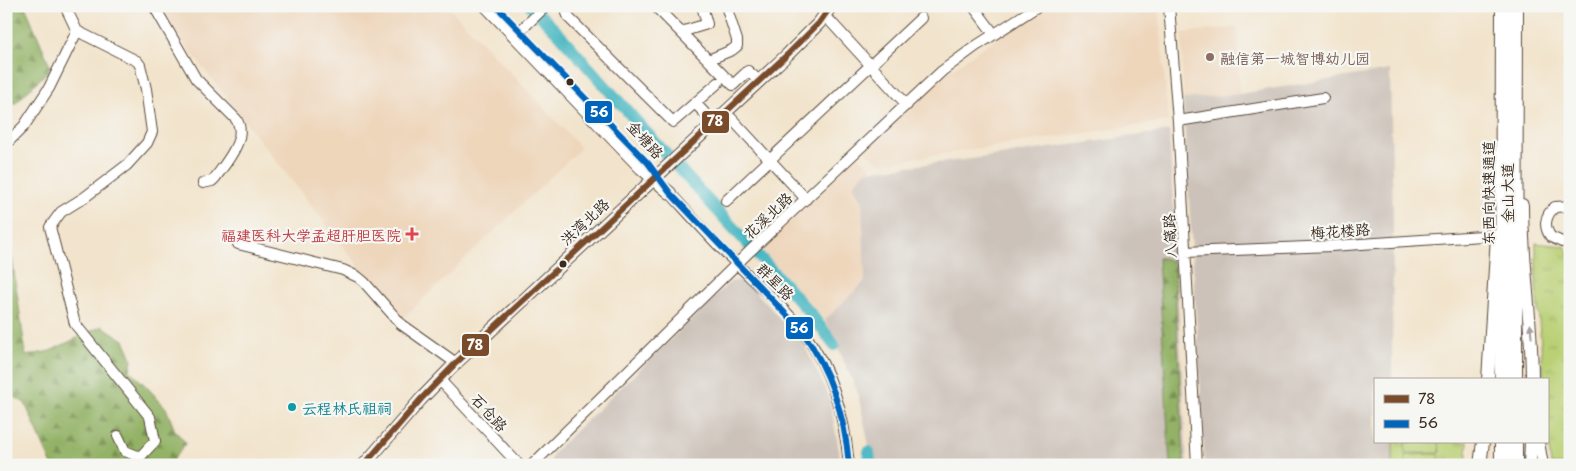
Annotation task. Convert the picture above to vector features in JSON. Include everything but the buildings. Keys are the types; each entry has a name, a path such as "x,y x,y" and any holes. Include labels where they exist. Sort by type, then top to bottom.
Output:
{"highway":[{"name":"东西向快速通道","path":"1503,6 1509,342 1516,378"},
{"name":"东西向快速通道","path":"1502,378 1509,342 1516,6"},
{"path":"1502,444 1502,465"},
{"path":"1515,444 1515,465"}],"main road":[{"name":"金塘路","path":"486,6 670,193"},
{"name":"金塘路","path":"496,6 648,163 658,181"},
{"name":"洪湾北路","path":"677,163 714,123 805,38 832,6"},
{"name":"洪湾北路","path":"364,465 442,383 465,364 677,163 731,118 830,22 840,6"},
{"name":"金山大道","path":"1488,378 1499,211 1499,6"},
{"name":"金山大道","path":"1523,6 1522,226 1532,350 1532,378"},
{"name":"洪湾北路","path":"374,465 442,383 456,363 658,181"},
{"path":"1480,465 1482,444"},
{"path":"1487,465 1488,444"},
{"path":"1530,465 1531,444"}],"street":[{"path":"64,6 77,31 137,61 140,65 146,89 152,132 147,144 127,164 62,212 50,227 75,324 150,417 155,441 140,457 125,451 118,436"},
{"path":"154,6 196,79 236,119 240,126 236,148 215,178 212,181 203,183"},
{"path":"520,31 546,6"},
{"path":"569,6 569,18 673,122 718,82"},
{"path":"655,6 733,85 748,71 759,81"},
{"path":"681,32 707,24 702,6"},
{"path":"708,60 737,46 737,40 726,6"},
{"path":"972,6 994,34"},
{"name":"花溪北路","path":"532,465 750,251 942,71 1038,6"},
{"name":"八箴路","path":"1169,6 1178,121 1198,465"},
{"path":"726,201 921,18"},
{"path":"830,22 907,104"},
{"path":"6,144 24,126 49,88 77,31"},
{"path":"1178,121 1323,98"},
{"path":"695,103 714,123"},
{"path":"731,118 806,199"},
{"name":"群星路","path":"670,193 798,326 813,348 830,382 838,405 849,465"},
{"path":"1570,206 1555,207 1549,212 1546,220 1546,228 1551,237 1562,242 1570,240"},
{"name":"梅花楼路","path":"1186,252 1338,245 1497,234"},
{"path":"238,244 351,273 364,282 401,324 456,363"},
{"name":"石仓路","path":"442,383 520,465"},
{"path":"1539,444 1543,465"}],"shaded area":[{"name":"福建医科大学孟超肝胆医院","path":"157,6 448,6 581,148 401,320 165,19"},
{"path":"1049,6 1159,6 1168,121 880,163 863,149 951,70 996,38"},
{"name":"融信第一城智博幼儿园","path":"1238,27 1239,94 1183,99 1182,33"},
{"path":"1390,70 1393,225 1392,378 1374,378 1374,444 1393,444 1393,465 1205,465 1183,99 1239,94"},
{"path":"1169,131 1187,465 871,465 870,450 857,390 825,320 865,281 862,200 853,185 866,171 972,159"},
{"path":"857,155 874,171 866,172 862,200 865,281 825,320 761,249"},
{"path":"745,280 804,345 829,397 841,465 549,465 554,452 730,282"}],"green space":[{"path":"6,6 25,6 51,68 16,103 6,102"},
{"path":"6,217 26,356 50,351 102,326 124,340 132,358 130,371 166,408 175,431 186,443 169,465 52,465 25,403 6,392"},
{"path":"1536,243 1565,246 1570,255 1570,465 1551,465 1548,442 1548,378 1544,378 1536,285"},
{"path":"1158,258 1167,259 1174,266 1184,465 1170,465"},
{"path":"1393,444 1468,444 1466,465 1393,465"},
{"path":"1405,444 1439,444 1440,453 1405,453"},
{"path":"1439,454 1440,465 1406,465 1405,455"}],"waterway":[{"path":"531,6 559,34 811,314 834,345"},
{"path":"869,452 870,465"}],"transit line":[{"name":"56","path":"496,6 648,163 670,193 802,331 821,362 840,412 849,465"},
{"name":"78","path":"364,465 421,399 456,363 787,55 819,23 831,6"}],"place":[{"name":"融信第一城智博幼儿园","path":"1210,57"},
{"name":"福建医科大学孟超肝胆医院","path":"412,234"},
{"name":"云程林氏祖祠","path":"292,407"}]}
